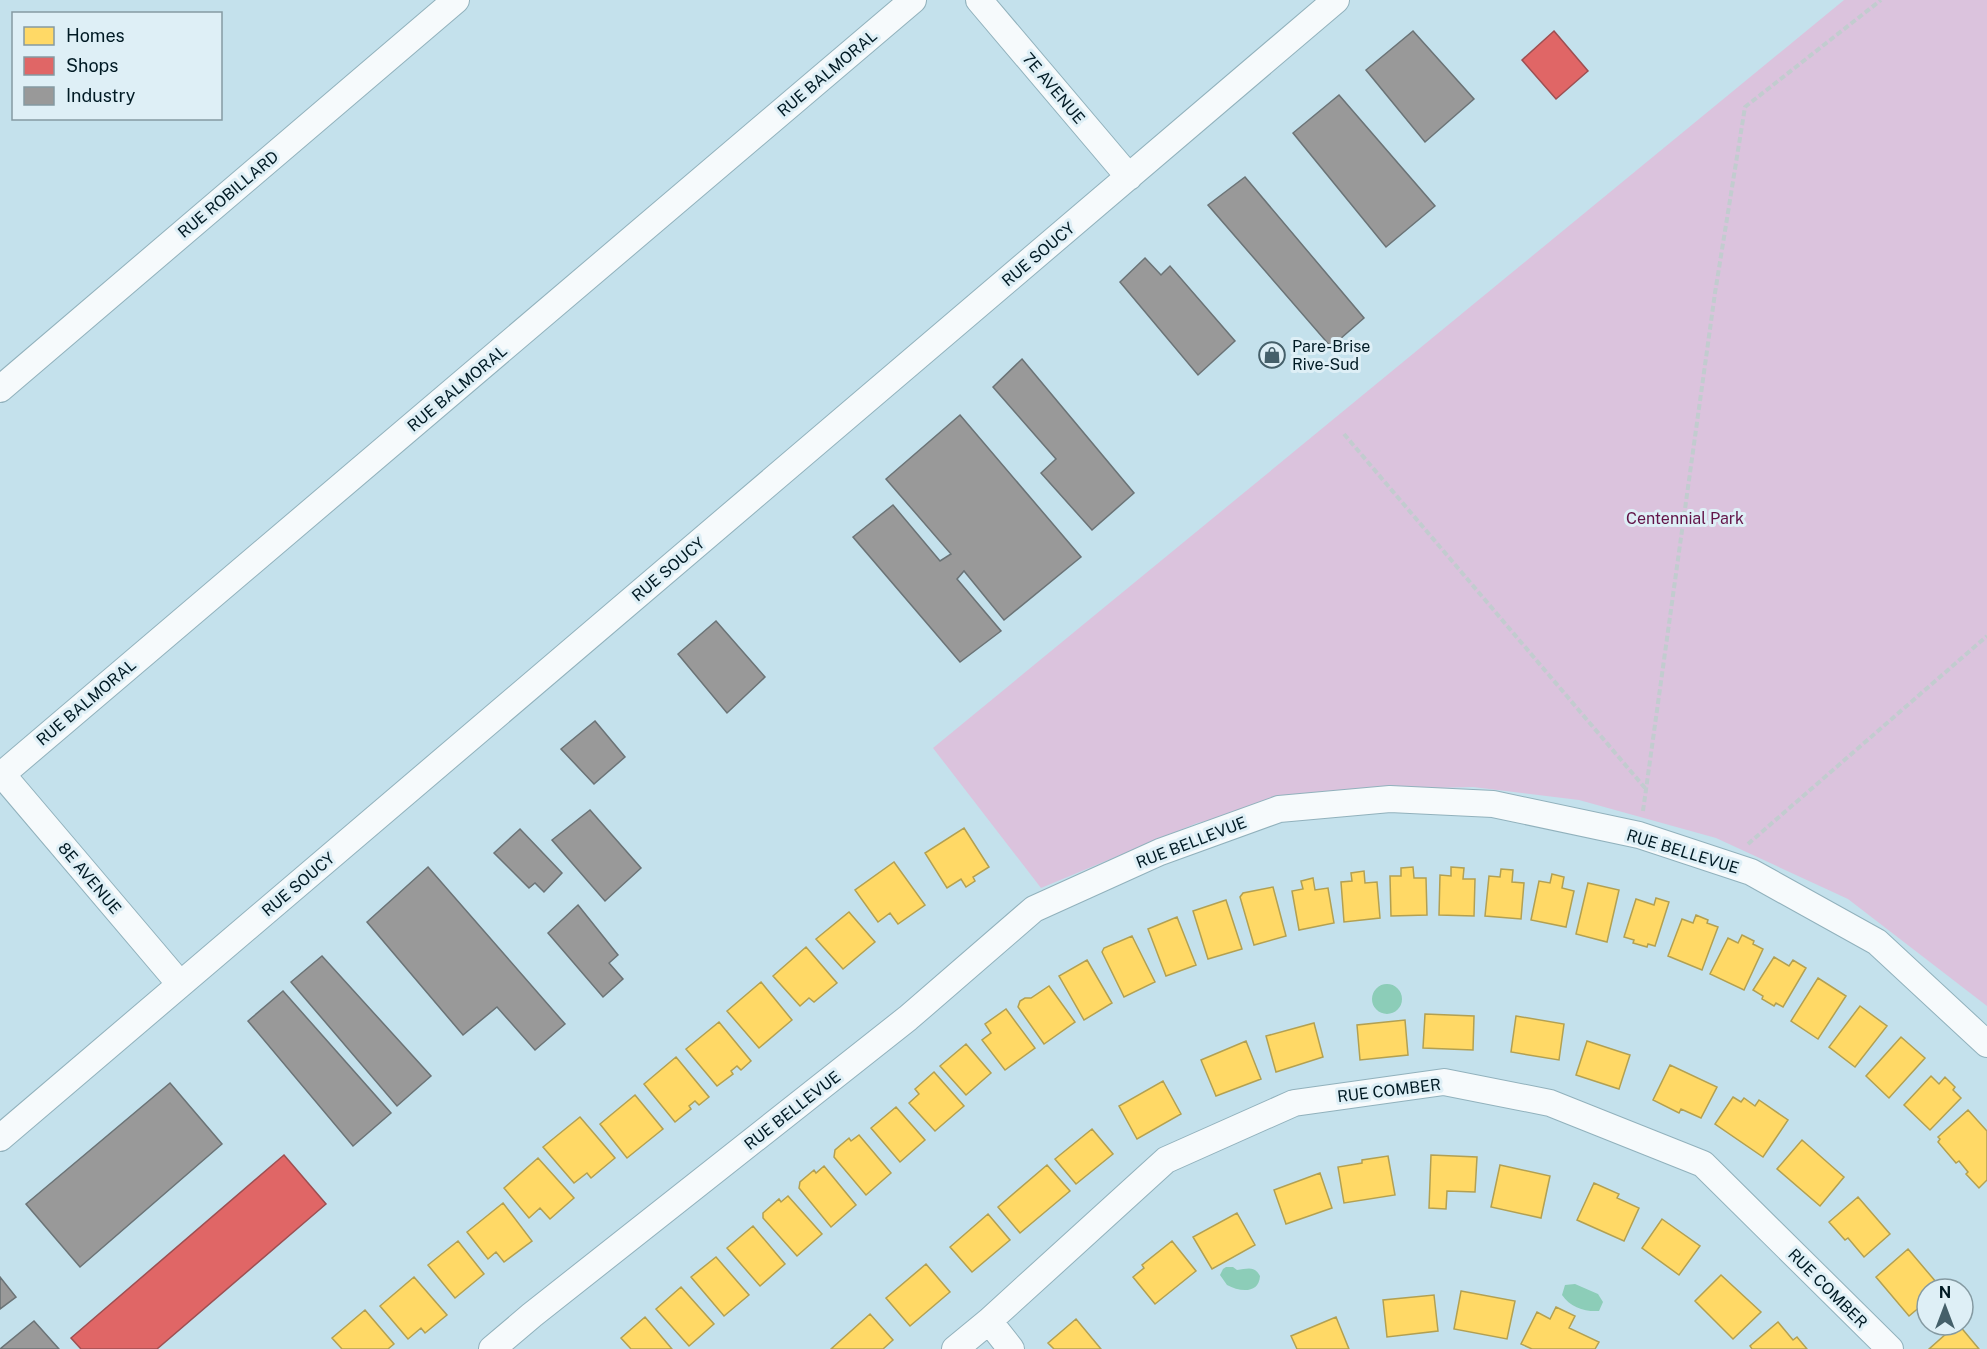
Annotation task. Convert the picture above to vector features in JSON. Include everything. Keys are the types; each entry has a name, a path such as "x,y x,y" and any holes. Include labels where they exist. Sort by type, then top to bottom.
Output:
{"street":[{"name":"RUE ROBILLARD","path":"0,389 456,0"},
{"name":"RUE BALMORAL","path":"1,774 914,0"},
{"name":"7E AVENUE","path":"979,0 1129,177"},
{"name":"RUE SOUCY","path":"0,1138 1336,0"},
{"name":"8E AVENUE","path":"1,774 180,984"},
{"name":"RUE BELLEVUE","path":"492,1349 908,1018 1034,909 1149,856 1279,809 1390,800 1493,804 1639,835 1725,863 1751,872 1877,942 1987,1044"},
{"name":"RUE COMBER","path":"955,1349 989,1321 1166,1160 1294,1103 1444,1082 1550,1103 1703,1164 1890,1349"},
{"path":"989,1321 1011,1349"}],"path":[{"path":"1639,835 1716,293 1745,107 1881,0"},
{"path":"1344,434 1646,789"},
{"path":"1725,863 1987,636"}],"green space":[{"name":"Centennial Park","path":"1844,0 1987,0 1987,1006 1848,899 1716,838 1579,800 1473,787 1356,790 1197,823 1041,888 933,748"}],"shaded area":[{"path":"1387,984 1397,989 1402,999 1397,1009 1387,1014 1377,1009 1372,999 1377,989"},
{"path":"1226,1267 1233,1267 1237,1270 1253,1269 1260,1276 1259,1282 1253,1289 1248,1290 1227,1285 1220,1275"},
{"path":"1575,1284 1598,1294 1603,1302 1599,1311 1578,1308 1565,1299 1562,1295 1565,1285"}],"building: Homes":[{"path":"964,828 989,867 973,877 975,881 966,887 961,879 947,888 925,853"},
{"path":"894,862 925,905 898,924 890,913 878,922 855,890"},
{"path":"1413,867 1414,878 1426,878 1427,915 1391,916 1390,876 1401,876 1401,868"},
{"path":"1451,867 1464,868 1463,879 1475,879 1474,916 1439,915 1440,875 1451,876"},
{"path":"1501,869 1513,870 1512,882 1524,883 1521,919 1485,916 1489,876 1500,877"},
{"path":"1364,871 1365,883 1377,882 1380,918 1344,922 1341,882 1352,881 1351,873"},
{"path":"1552,874 1564,877 1562,888 1574,891 1566,927 1531,920 1539,881 1550,883"},
{"path":"1313,878 1315,890 1328,888 1334,923 1299,930 1292,891 1303,889 1301,881"},
{"path":"1588,883 1619,890 1607,942 1576,934"},
{"path":"1273,887 1286,936 1254,945 1240,897 1243,893"},
{"path":"1656,898 1669,902 1655,946 1648,944 1647,947 1633,943 1634,940 1624,937 1636,899 1654,905"},
{"path":"1226,900 1242,949 1208,959 1193,911"},
{"path":"849,912 875,942 843,969 816,939"},
{"path":"1696,915 1718,927 1702,970 1668,956 1682,919 1693,923"},
{"path":"1177,917 1196,965 1166,976 1148,929"},
{"path":"1742,935 1763,949 1744,990 1710,974 1728,938 1738,943"},
{"path":"1132,936 1155,982 1124,997 1102,952 1104,948"},
{"path":"806,947 837,983 814,1002 809,998 800,1006 773,976"},
{"path":"1774,957 1789,966 1793,960 1806,968 1783,1007 1776,1003 1774,1006 1753,990"},
{"path":"1087,960 1112,1003 1084,1020 1059,976"},
{"path":"1818,978 1846,996 1818,1039 1791,1021"},
{"path":"761,982 792,1020 759,1048 727,1011"},
{"path":"1049,986 1075,1022 1044,1044 1018,1007 1020,1001 1031,998"},
{"path":"1860,1006 1887,1026 1855,1067 1829,1047"},
{"path":"1006,1009 1035,1048 1005,1070 982,1040 991,1033 985,1024"},
{"path":"1425,1014 1474,1016 1473,1050 1423,1048"},
{"path":"1516,1016 1564,1024 1559,1060 1511,1052"},
{"path":"1405,1020 1408,1055 1360,1060 1357,1025"},
{"path":"719,1022 751,1061 741,1070 737,1066 731,1071 733,1074 717,1086 686,1049"},
{"path":"1314,1023 1323,1057 1276,1072 1266,1036"},
{"path":"1901,1037 1925,1058 1889,1098 1866,1076"},
{"path":"1246,1041 1261,1079 1216,1096 1201,1060"},
{"path":"1587,1041 1630,1055 1619,1089 1576,1075"},
{"path":"966,1044 991,1073 966,1095 940,1066"},
{"path":"676,1057 709,1097 699,1105 695,1101 689,1106 691,1109 675,1122 644,1084"},
{"path":"1670,1065 1717,1087 1701,1118 1681,1109 1679,1113 1653,1100"},
{"path":"934,1072 964,1106 935,1131 909,1103 919,1094 915,1089"},
{"path":"1931,1076 1939,1084 1945,1077 1955,1087 1953,1090 1961,1098 1930,1130 1904,1105"},
{"path":"1163,1081 1181,1114 1137,1139 1119,1106"},
{"path":"635,1095 663,1129 627,1158 600,1124"},
{"path":"1733,1097 1741,1102 1744,1098 1755,1106 1759,1100 1788,1120 1763,1157 1715,1124"},
{"path":"896,1107 925,1140 900,1162 871,1128"},
{"path":"1968,1110 1987,1131 1987,1180 1979,1188 1966,1174 1968,1172 1959,1161 1956,1163 1938,1142 1940,1139 1938,1137"},
{"path":"580,1117 615,1158 591,1178 587,1173 574,1183 543,1147"},
{"path":"1092,1129 1113,1154 1076,1184 1055,1159"},
{"path":"859,1135 891,1173 866,1195 834,1157 835,1150 849,1138 851,1141"},
{"path":"1802,1140 1844,1177 1820,1206 1777,1169"},
{"path":"1431,1155 1477,1157 1475,1192 1447,1191 1446,1209 1429,1208"},
{"path":"1388,1156 1395,1195 1344,1203 1338,1167"},
{"path":"538,1158 574,1198 550,1219 540,1208 529,1218 504,1188"},
{"path":"1047,1165 1070,1191 1020,1233 998,1207"},
{"path":"1500,1165 1550,1176 1541,1218 1491,1207"},
{"path":"824,1166 856,1205 831,1227 799,1188 800,1182 814,1170 816,1173"},
{"path":"1320,1173 1332,1208 1286,1224 1274,1190"},
{"path":"1594,1183 1619,1194 1617,1198 1639,1208 1624,1241 1577,1220"},
{"path":"788,1196 822,1234 797,1256 763,1218 763,1213 779,1199 781,1202"},
{"path":"1858,1197 1890,1234 1864,1257 1848,1238 1845,1240 1829,1222"},
{"path":"503,1203 532,1241 504,1262 496,1252 488,1259 467,1232"},
{"path":"1237,1213 1255,1245 1212,1269 1193,1237"},
{"path":"988,1214 1010,1240 972,1272 950,1247"},
{"path":"1662,1219 1700,1246 1679,1275 1642,1248"},
{"path":"753,1226 785,1264 760,1286 727,1248"},
{"path":"458,1241 484,1274 455,1298 428,1265"},
{"path":"1172,1241 1196,1271 1155,1304 1133,1277 1144,1268 1142,1265"},
{"path":"1908,1249 1932,1277 1915,1277 1915,1311 1909,1316 1876,1277"},
{"path":"716,1257 749,1295 724,1316 691,1277"},
{"path":"926,1264 950,1292 910,1326 886,1298"},
{"path":"1721,1275 1761,1312 1733,1339 1695,1301"},
{"path":"414,1277 447,1315 425,1333 421,1328 408,1339 380,1306"},
{"path":"681,1287 714,1324 689,1346 656,1309"},
{"path":"1461,1291 1515,1301 1507,1339 1454,1329"},
{"path":"1434,1295 1438,1331 1387,1337 1383,1300"},
{"path":"1556,1307 1575,1316 1569,1328 1599,1342 1595,1349 1532,1349 1521,1344 1537,1312 1550,1319"},
{"path":"365,1310 394,1344 388,1349 342,1349 332,1338"},
{"path":"870,1314 893,1340 883,1349 831,1349"},
{"path":"645,1317 672,1349 631,1349 621,1338"},
{"path":"1336,1317 1349,1349 1297,1349 1291,1336"},
{"path":"1076,1319 1101,1349 1054,1349 1048,1343"},
{"path":"1778,1322 1793,1340 1797,1337 1807,1349 1752,1349 1750,1346"},
{"path":"1942,1337 1969,1337 1979,1349 1929,1349"}],"building: Shops":[{"path":"1554,31 1588,71 1556,99 1522,60"},
{"path":"284,1155 326,1204 157,1349 81,1349 71,1338"}],"building: Industry":[{"path":"1413,31 1474,99 1425,142 1366,70"},
{"path":"1339,95 1435,206 1386,247 1293,133"},
{"path":"1245,177 1364,318 1331,347 1208,205"},
{"path":"1145,258 1161,275 1170,266 1235,341 1198,375 1120,282"},
{"path":"1022,359 1134,493 1092,530 1041,473 1056,459 993,387"},
{"path":"960,415 1081,557 1004,620 964,571 957,579 1001,631 960,662 853,537 893,505 940,561 951,554 886,479"},
{"path":"716,621 765,677 727,713 678,654"},
{"path":"595,721 625,757 594,784 561,749"},
{"path":"590,810 641,868 605,901 552,840"},
{"path":"520,829 562,873 544,892 535,883 529,888 494,853"},
{"path":"428,867 565,1024 535,1050 497,1007 463,1035 367,922"},
{"path":"578,905 618,955 609,963 623,979 603,997 548,933"},
{"path":"322,956 431,1076 397,1106 291,982"},
{"path":"283,991 391,1113 353,1146 248,1021"},
{"path":"170,1083 222,1144 80,1267 26,1204"},
{"path":"0,1277 16,1297 0,1309"},
{"path":"34,1321 59,1349 0,1349"}],"place":[{"name":"Pare-Brise Rive-Sud","path":"1272,355"}]}
